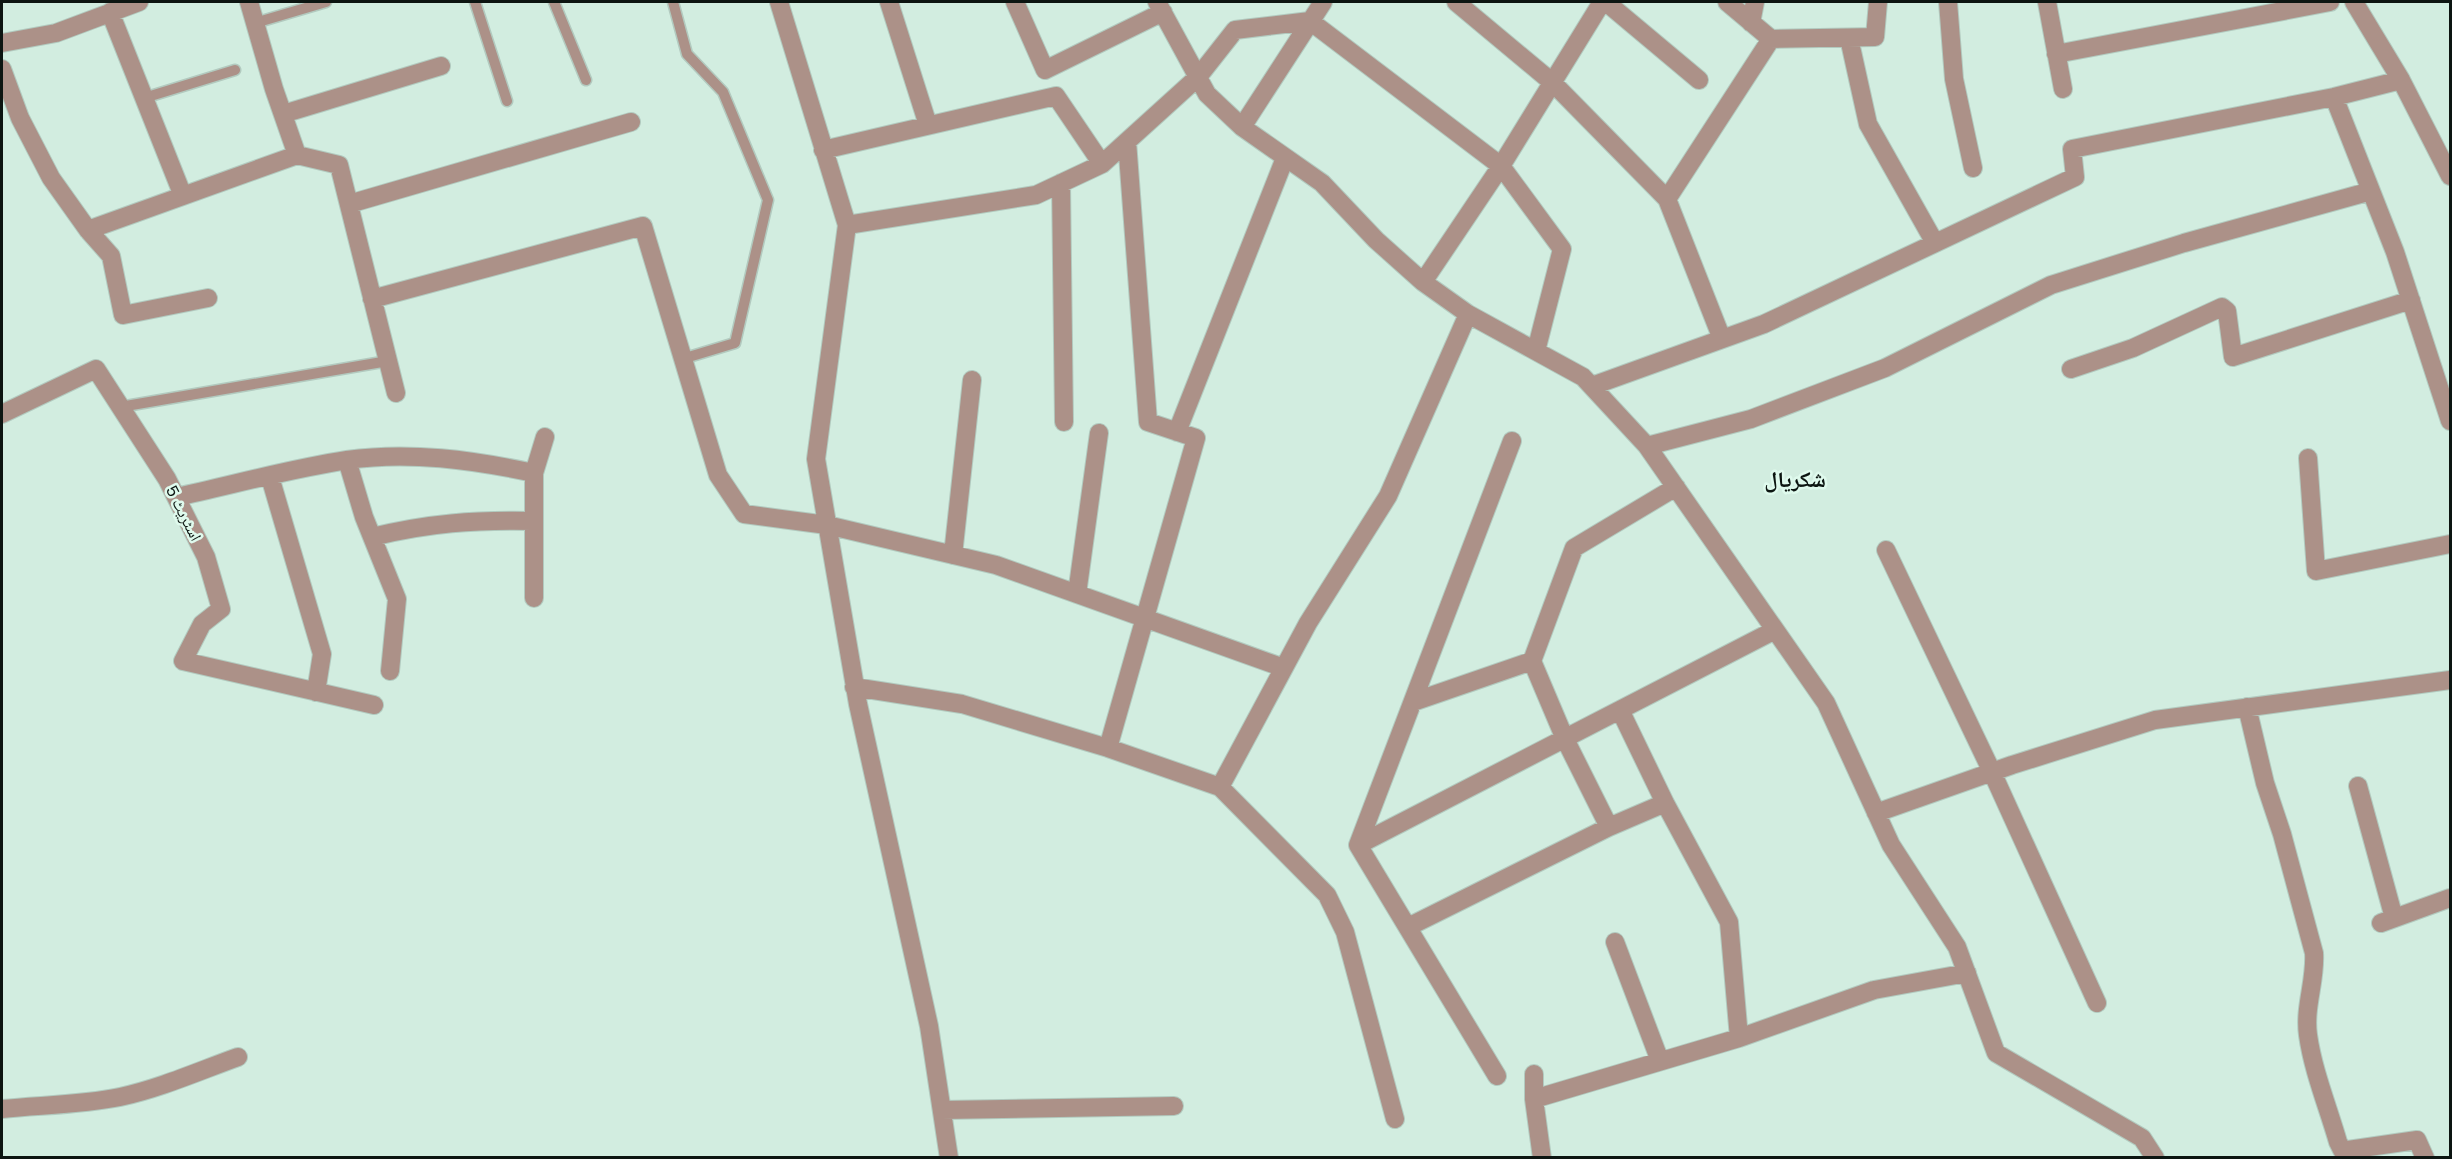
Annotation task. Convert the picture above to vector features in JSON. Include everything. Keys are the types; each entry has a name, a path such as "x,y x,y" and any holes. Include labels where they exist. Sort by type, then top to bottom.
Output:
{"street":[{"path":"2,43 56,33 139,2"},
{"path":"249,2 297,155"},
{"path":"778,2 847,225 816,459 854,687 929,1026 949,1158"},
{"path":"889,2 928,125"},
{"path":"1015,2 1045,70 1160,7 1207,94 1242,127 1322,183 1376,240 1423,282 1468,314 1583,377 1592,386 1647,446 1826,703 1891,845 1958,947 1996,1053 2142,1138 2155,1158"},
{"path":"1242,127 1323,2"},
{"path":"1455,2 1553,83 1667,199 1722,339"},
{"path":"1423,282 1502,166 1604,2 1699,81"},
{"path":"1727,2 1771,39 1875,37 1878,2"},
{"path":"1751,22 1755,2"},
{"path":"1948,2 1954,79 1973,168"},
{"path":"2047,2 2063,89"},
{"path":"2056,54 2253,9 2330,2"},
{"path":"2354,2 2401,80 2451,176"},
{"path":"110,12 183,196"},
{"path":"847,225 1036,195 1102,164 1198,77 1235,30 1310,21 1502,166 1562,249 1536,351"},
{"path":"1849,38 1868,124 1935,243"},
{"path":"1667,199 1771,39"},
{"path":"283,114 441,66"},
{"path":"2,69 20,118 51,178 88,230 111,256 123,315 208,298"},
{"path":"1592,386 1764,324 2075,177 2072,149 2334,97 2401,80"},
{"path":"823,150 1056,96 1102,164"},
{"path":"2334,97 2411,300 2451,420"},
{"path":"349,204 632,122"},
{"path":"1108,748 1196,438 1148,422 1127,141"},
{"path":"88,230 297,155 339,165 396,393"},
{"path":"1177,432 1285,158"},
{"path":"1061,183 1064,422"},
{"path":"1647,446 1751,419 1885,368 2051,285 2184,243 2371,191"},
{"path":"372,299 643,226 718,475 744,514 827,525 996,565 1284,668"},
{"path":"2071,369 2133,348 2222,307 2227,311 2233,357 2411,300"},
{"path":"1220,787 1308,623 1388,496 1468,314"},
{"name":"اسٹریٹ 5","path":"2,414 96,369 176,497 206,557 221,609 202,624 183,661 316,692"},
{"path":"953,555 972,380"},
{"path":"1077,594 1099,433"},
{"path":"534,598 532,521 534,473 545,437"},
{"path":"1358,845 1512,441"},
{"path":"176,497 348,460 415,457 477,461 534,473"},
{"path":"2308,458 2316,572 2451,544"},
{"path":"348,460 372,537 396,599 390,671"},
{"path":"270,477 322,654 316,692 374,705"},
{"path":"1609,827 1565,739 1532,661 1574,548 1676,487"},
{"path":"372,537 421,525 479,520 532,521"},
{"path":"1886,550 1992,772 2097,1003"},
{"path":"1358,845 1775,630"},
{"path":"1413,702 1532,661"},
{"path":"1876,813 1992,772 2155,720 2451,680"},
{"path":"854,687 962,704 1108,748 1220,787 1327,895 1345,932 1395,1119"},
{"path":"2247,707 2265,783 2282,834 2314,953 2314,969 2308,1002 2308,1035 2338,1142 2342,1150 2348,1150 2417,1140 2425,1158"},
{"path":"1620,711 1665,803 1730,922 1738,1038"},
{"path":"2358,786 2387,921 2451,898"},
{"path":"1408,927 1609,827 1665,803"},
{"path":"1358,845 1497,1076"},
{"path":"1615,942 1660,1062"},
{"path":"1534,1100 1738,1038 1874,990 1967,973"},
{"path":"2,1109 121,1097 160,1086 238,1057"},
{"path":"1534,1074 1534,1100 1542,1158"},
{"path":"942,1110 1173,1106"}],"lane":[{"path":"255,23 326,2"},
{"path":"475,2 507,101"},
{"path":"554,2 586,80"},
{"path":"673,2 687,54 723,92 768,200 735,343 682,359"},
{"path":"144,98 235,70"},
{"path":"120,407 388,362"}],"district":[{"name":"شکریال","path":"1795,479"}]}
